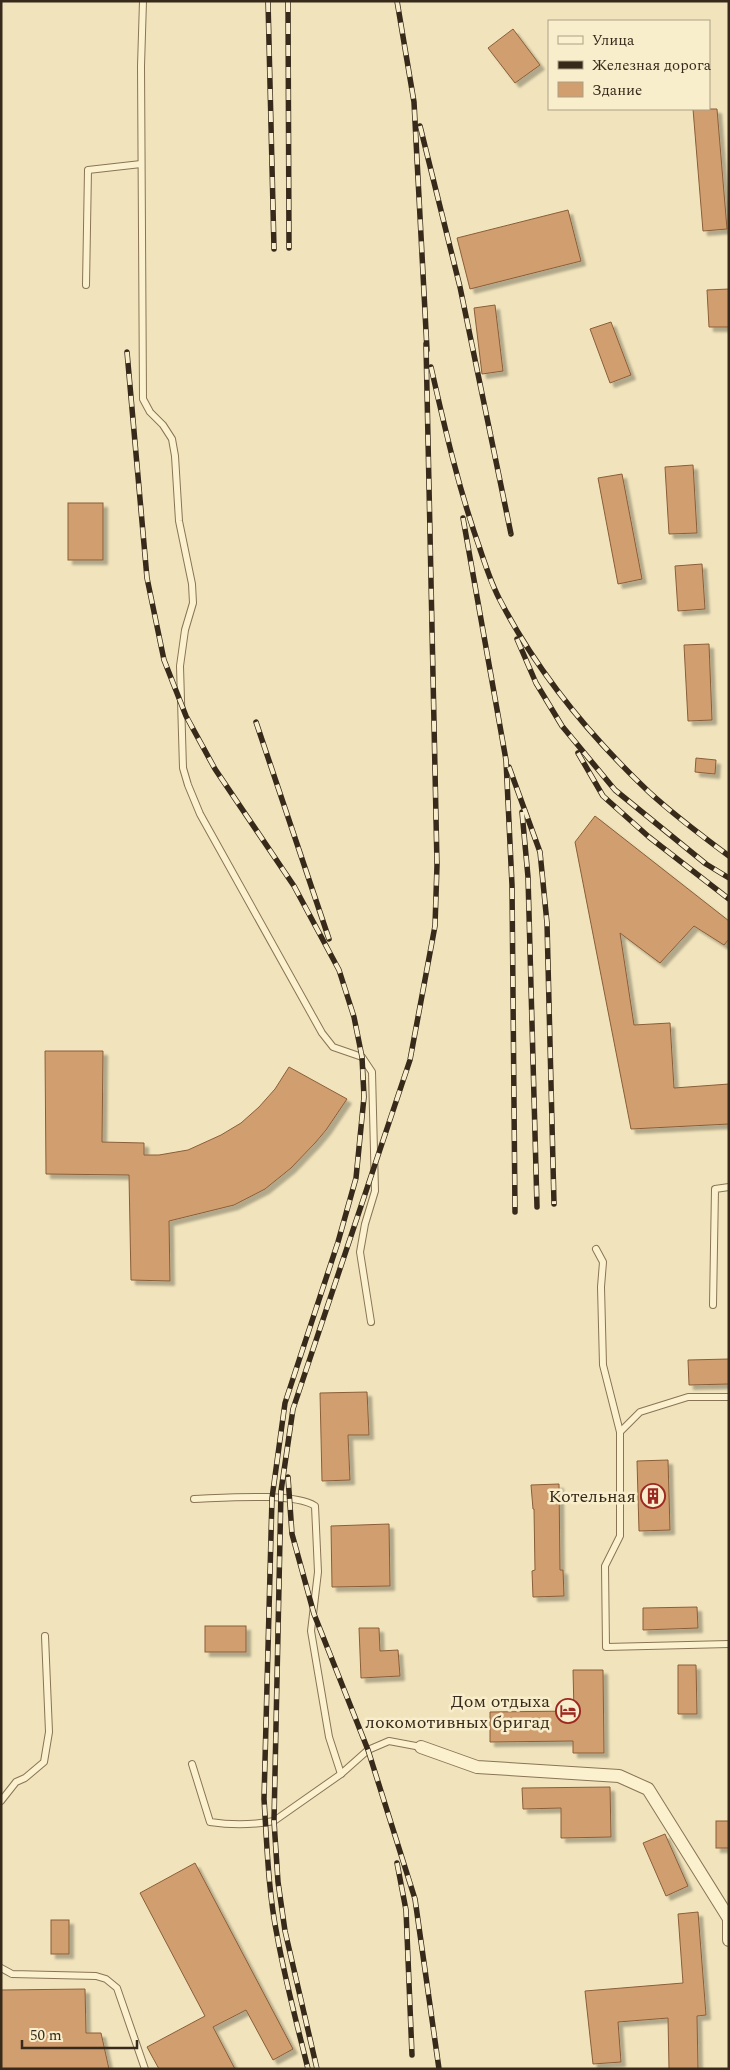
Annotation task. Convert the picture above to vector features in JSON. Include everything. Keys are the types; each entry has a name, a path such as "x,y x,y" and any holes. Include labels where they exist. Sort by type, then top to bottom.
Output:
{"street":[{"path":"421,1748 477,1767 619,1776 648,1789 728,1915 729,1940"}],"lane":[{"path":"143,1 141,164 144,399 150,412 163,425 172,440 175,456 179,521 192,584 193,603 185,630 180,666 183,768 200,814 322,1033 333,1047 362,1057 372,1072 375,1191 365,1224 360,1252 371,1322"},
{"path":"86,285 88,170 141,164"},
{"path":"713,1305 715,1189 729,1187"},
{"path":"596,1249 603,1262 601,1287 603,1366 620,1432 620,1536 605,1566 606,1647 729,1644"},
{"path":"620,1432 640,1412 664,1404 688,1397 729,1396"},
{"path":"194,1499 289,1497 308,1501 315,1506 318,1572 311,1631 329,1737 341,1774"},
{"path":"1,1801 16,1782 25,1778 44,1762 49,1732 45,1636"},
{"path":"192,1764 210,1822 224,1824 274,1820 341,1774 368,1750 389,1741 421,1748"},
{"path":"1,1968 12,1974 96,1976 106,1979 117,1988 146,2069"}],"building":[{"path":"513,29 540,65 515,83 488,48"},
{"path":"717,109 727,229 703,231 693,110"},
{"path":"568,210 581,261 470,289 457,238"},
{"path":"729,289 729,327 709,327 707,290"},
{"path":"495,305 503,371 482,374 474,308"},
{"path":"611,322 631,375 610,383 590,329"},
{"path":"693,465 697,533 669,534 665,467"},
{"path":"622,474 642,579 618,584 598,478"},
{"path":"68,503 103,503 103,560 68,560"},
{"path":"702,564 705,609 678,611 675,566"},
{"path":"709,644 712,720 688,721 684,645"},
{"path":"696,758 716,760 715,774 695,772"},
{"path":"595,816 729,921 729,939 724,945 694,926 660,963 620,933 634,1025 670,1023 674,1088 729,1084 729,1124 631,1129 575,842"},
{"path":"45,1051 103,1051 102,1142 144,1143 144,1155 159,1155 188,1150 221,1135 241,1123 275,1089 289,1067 347,1099 315,1143 291,1168 265,1189 234,1205 169,1221 170,1281 131,1280 129,1175 46,1174"},
{"path":"729,1359 729,1384 689,1385 688,1360"},
{"path":"367,1392 369,1435 348,1435 350,1480 322,1481 320,1393"},
{"name":"Котельная","path":"668,1460 670,1530 639,1531 637,1461"},
{"path":"559,1484 560,1570 563,1570 564,1596 533,1597 532,1571 535,1570 534,1509 531,1485"},
{"path":"389,1524 390,1586 332,1587 331,1526"},
{"path":"697,1607 698,1628 643,1630 643,1608"},
{"path":"205,1626 246,1626 246,1652 205,1652"},
{"path":"359,1628 379,1628 380,1651 398,1650 400,1676 361,1678"},
{"path":"678,1665 696,1665 697,1714 678,1714"},
{"name":"Дом отдыха локомотивных бригад","path":"573,1670 603,1670 604,1753 573,1753 573,1741 490,1742 490,1712 574,1711"},
{"path":"610,1787 611,1837 561,1838 561,1808 523,1809 522,1788"},
{"path":"716,1821 729,1821 729,1848 716,1848"},
{"path":"665,1834 688,1886 666,1896 643,1843"},
{"path":"195,1863 293,2049 273,2060 246,2010 213,2027 235,2069 159,2069 147,2047 205,2016 140,1893"},
{"path":"698,1912 706,2015 697,2016 698,2069 669,2069 668,2018 618,2022 621,2062 593,2064 585,1991 683,1983 678,1914"},
{"path":"51,1920 69,1920 69,1954 51,1954"},
{"path":"85,1989 86,2033 101,2033 109,2069 1,2069 1,1990"}],"railway":[{"path":"268,1 274,249"},
{"path":"288,1 289,248"},
{"path":"397,1 414,102 427,350"},
{"path":"420,126 460,287 511,534"},
{"path":"317,2069 285,1931 278,1882 274,1821 281,1491 293,1409 410,1060 435,926 437,865 426,344"},
{"path":"127,352 147,578 164,660 186,716 215,769 294,886 339,970 354,1017 362,1057 364,1097 356,1178 338,1242 285,1403 272,1498 264,1799 267,1850 277,1935 287,1985 308,2069"},
{"path":"431,367 453,459 472,527 495,590 516,628 567,703 607,749 659,801 729,856"},
{"path":"463,518 506,760 512,885 515,1212"},
{"path":"517,639 536,683 562,726 615,790 706,864 729,878"},
{"path":"256,722 329,939"},
{"path":"578,753 603,796 649,837 729,899"},
{"path":"509,767 540,852 547,923 554,1204"},
{"path":"522,812 528,877 537,1207"},
{"path":"288,1477 292,1534 314,1614 368,1750 415,1899 439,2069"},
{"path":"397,1863 406,1910 412,2055"}],"place":[{"name":"Котельная","path":"653,1496"},
{"name":"Дом отдыха локомотивных бригад","path":"568,1711"}]}
